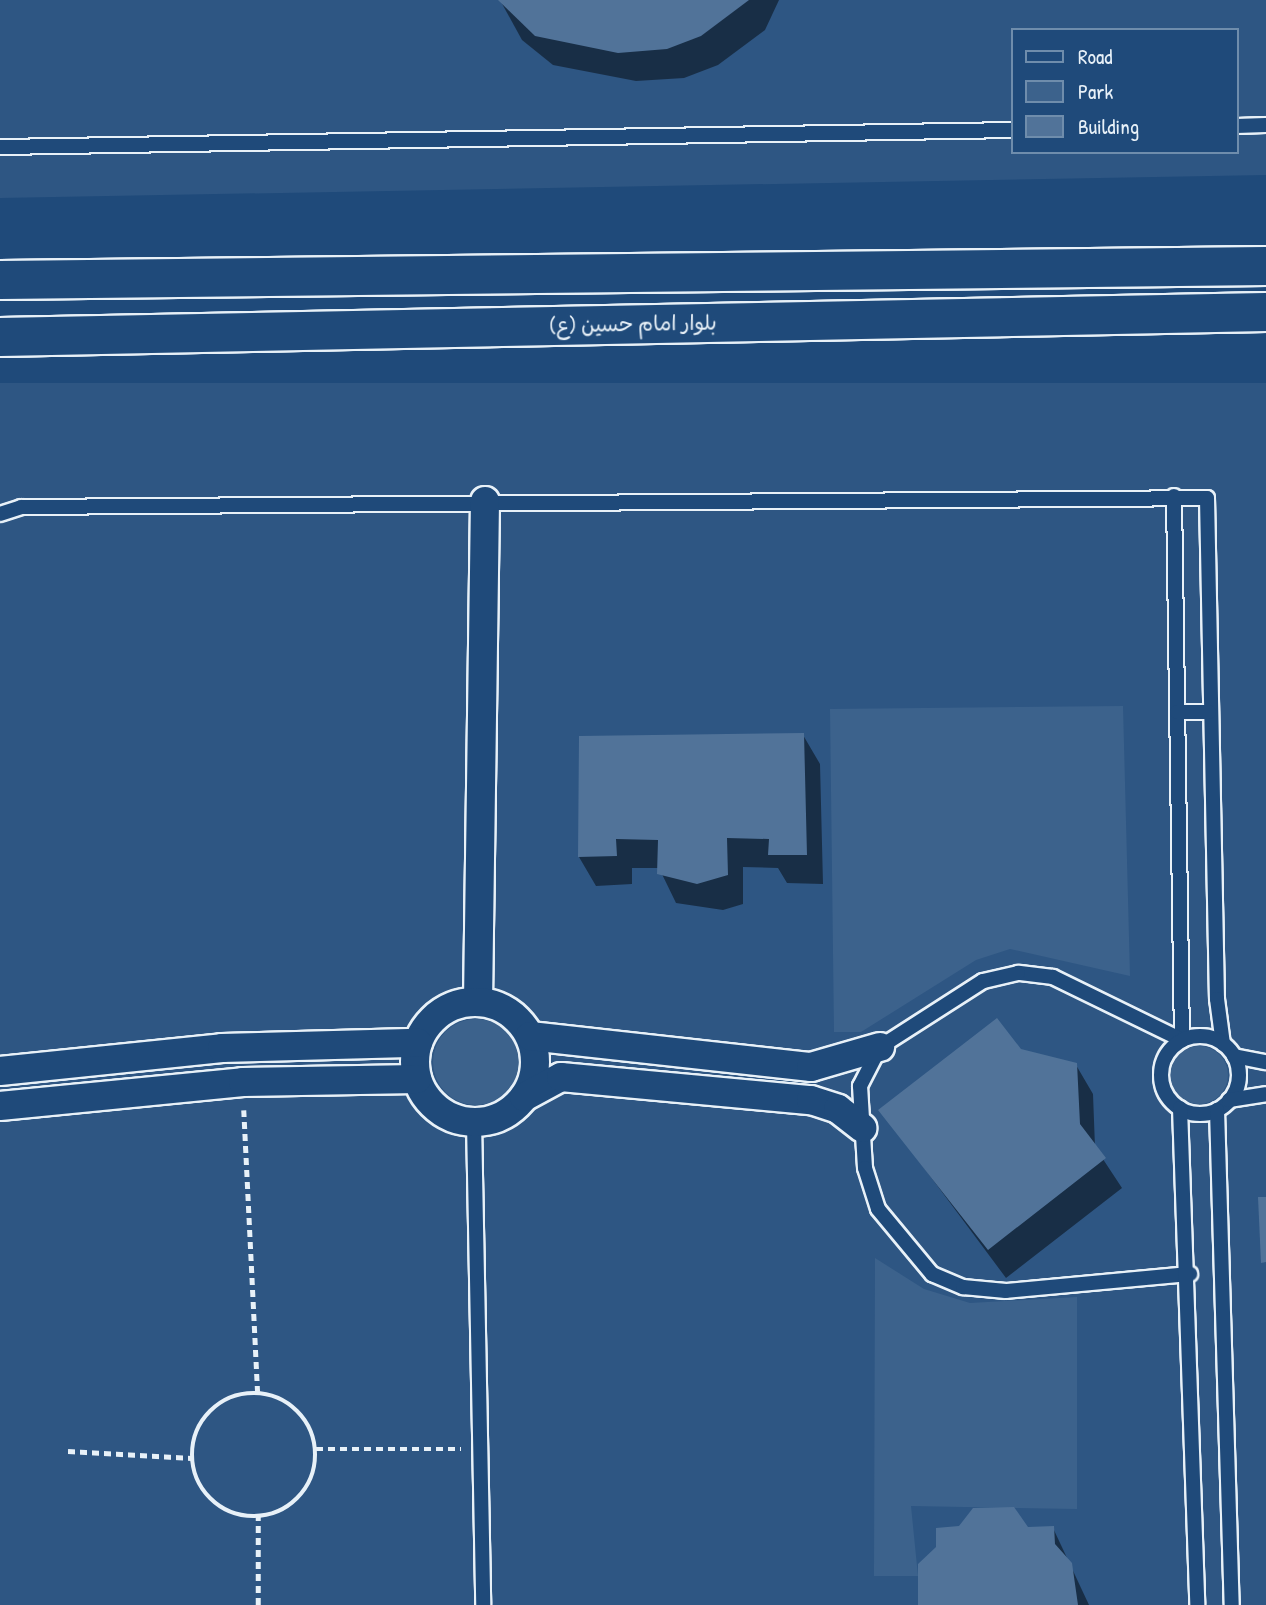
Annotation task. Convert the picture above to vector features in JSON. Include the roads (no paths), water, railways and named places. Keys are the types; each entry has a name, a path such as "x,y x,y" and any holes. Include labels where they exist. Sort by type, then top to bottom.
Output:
{"main road":[{"path":"0,280 1266,266"},
{"name":"بلوار امام حسین (ع)","path":"0,337 1266,312"}],"street":[{"path":"478,1002 485,501"},
{"path":"524,1097 535,1068 530,1036 503,1008 478,1002 440,1013 418,1043 417,1079 435,1107 474,1122 495,1119 524,1097 561,1077 811,1100 838,1109 862,1128"},
{"path":"530,1036 811,1067 880,1047"},
{"path":"0,1072 222,1048 418,1043"},
{"path":"0,1106 243,1082 417,1079"}],"lane":[{"path":"1238,126 1266,125"},
{"path":"0,147 1010,130"},
{"path":"1174,496 1182,1040"},
{"path":"0,514 21,507 485,501 1174,496 1207,498 1209,712 1223,1044"},
{"path":"1177,712 1209,712"},
{"path":"1182,1040 1053,977 1018,973 983,981 880,1047 860,1086 864,1168 877,1209 932,1274 963,1287 1006,1291 1190,1274"},
{"path":"1180,1108 1217,1110 1229,1100 1238,1079 1234,1056 1223,1044 1204,1036 1182,1040 1166,1056 1161,1079 1180,1108 1190,1274 1197,1605"},
{"path":"1234,1056 1266,1062"},
{"path":"1229,1100 1266,1094"},
{"path":"1217,1110 1231,1605"},
{"path":"474,1122 483,1449 483,1605"}]}
